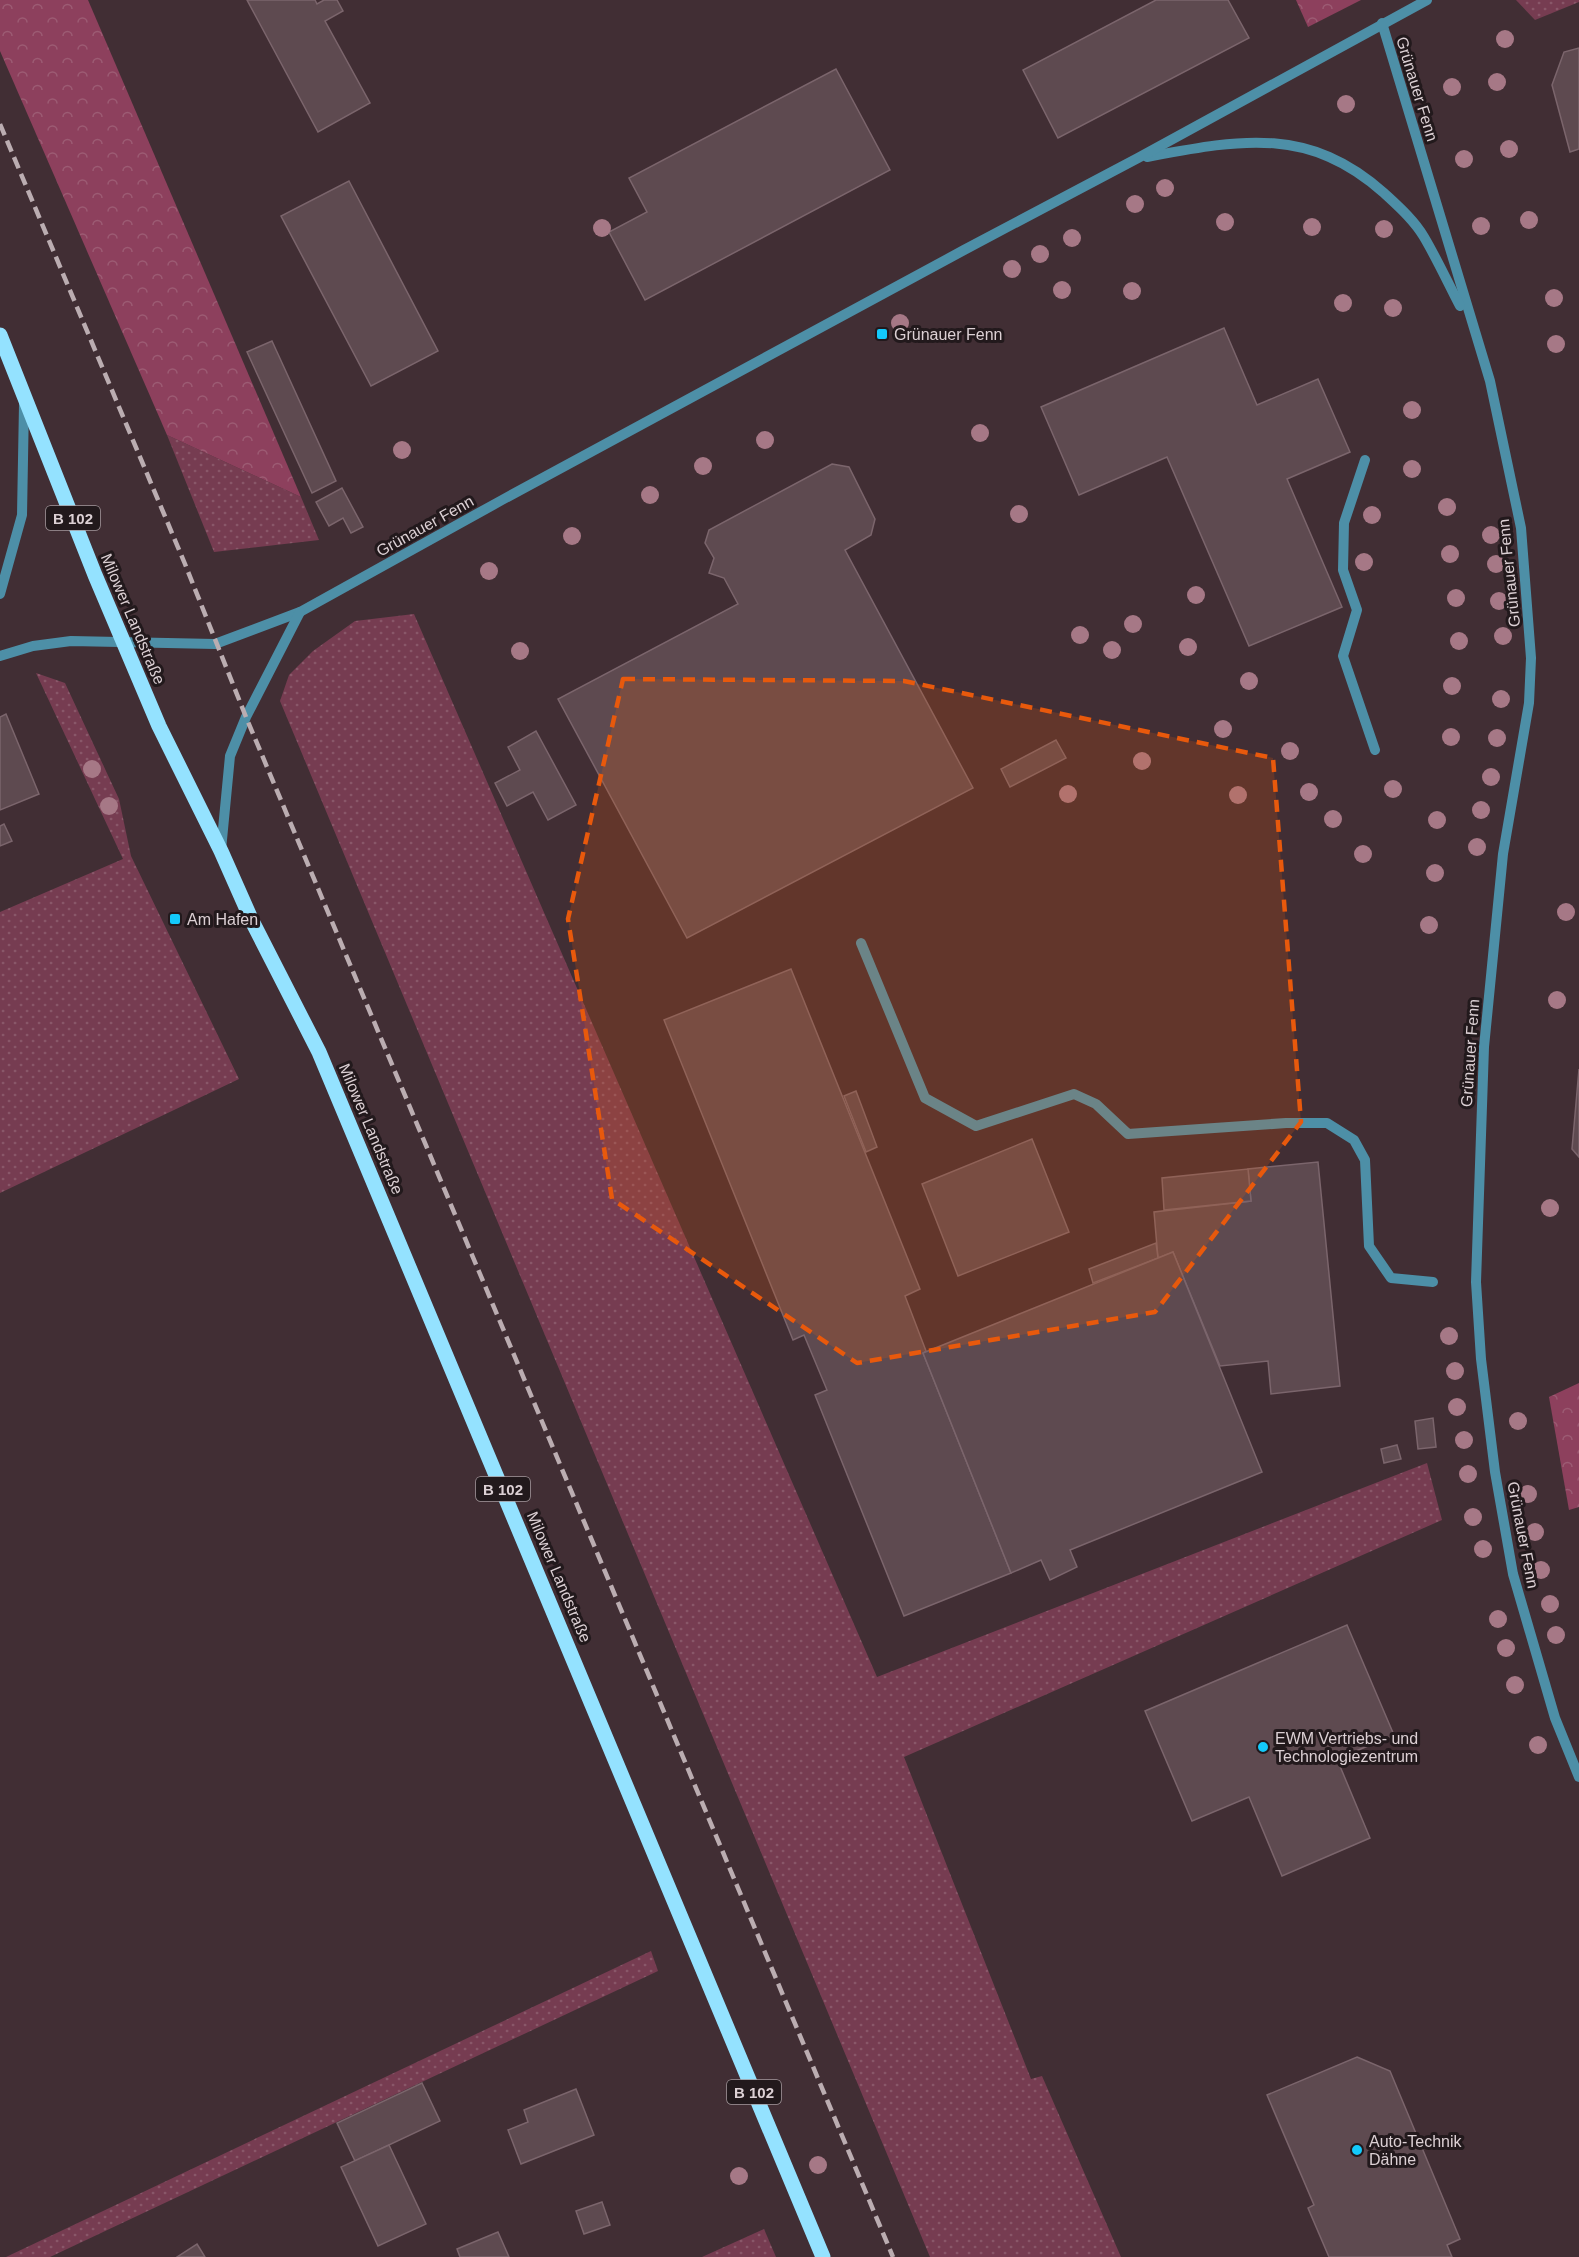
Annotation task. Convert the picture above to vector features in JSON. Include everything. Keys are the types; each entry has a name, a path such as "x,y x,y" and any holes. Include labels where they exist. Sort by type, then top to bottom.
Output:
{"main road":[{"name":"Milower Landstraße","path":"0,335 159,726 221,851 252,921 319,1052 823,2257"}],"street":[{"path":"1382,23 1427,0"},
{"name":"Grünauer Fenn","path":"123,642 215,644 300,612 830,321 1138,158 1382,23 1490,381 1521,528 1531,658 1529,703 1503,854 1484,1047 1476,1282 1481,1359 1495,1472 1513,1574 1555,1718 1579,1778"},
{"name":"Grünauer Fenn","path":"1138,158 1226,143 1257,142 1298,145 1330,157 1367,179 1399,207 1423,235 1472,327"},
{"name":"Milower Landstraße","path":"0,594 22,515 25,394"},
{"path":"1365,460 1344,523 1343,570 1357,609 1343,656 1375,750"},
{"name":"Milower Landstraße","path":"221,851 230,756 246,717 300,612"},
{"path":"0,656 33,646 71,641 123,642"},
{"path":"861,943 925,1098 976,1126 1074,1094 1096,1104 1128,1134 1286,1123 1327,1123 1354,1140 1365,1160 1369,1246 1391,1278 1433,1282"}],"highlighted area":[{"path":"623,679 904,681 1273,758 1301,1122 1155,1312 857,1363 612,1199 568,919"}],"shaded area":[{"path":"1516,0 1579,0 1579,2 1535,20"},
{"path":"167,435 301,497 319,540 214,552"},
{"path":"414,614 877,1677 1427,1463 1442,1520 904,1757 1031,2079 1042,2076 1121,2257 930,2257 280,701 289,675 313,651 355,621"},
{"path":"36,673 65,683 119,799 131,856 239,1079 0,1193 0,912 123,859"},
{"path":"651,1951 658,1971 50,2257 6,2257"},
{"path":"764,2229 776,2257 702,2257"}],"green space":[{"path":"0,0 88,0 301,497 167,435 0,51"},
{"path":"1296,0 1361,0 1308,27"},
{"path":"1579,1383 1579,1507 1569,1510 1549,1397"}],"building":[{"path":"247,0 315,0 317,4 324,0 337,0 343,11 325,21 370,103 318,132"},
{"path":"1156,0 1228,0 1249,38 1058,138 1023,70"},
{"path":"1579,48 1579,149 1570,152 1552,85 1564,52"},
{"path":"836,69 890,170 645,300 609,232 647,212 629,178"},
{"path":"349,181 438,351 371,386 281,216"},
{"path":"1224,328 1257,405 1318,379 1350,452 1287,479 1342,607 1249,646 1167,457 1079,495 1041,407"},
{"path":"272,341 336,481 312,493 247,352"},
{"path":"832,464 849,467 875,519 871,535 845,550 973,788 687,938 558,699 738,604 724,578 709,573 714,558 705,543 709,530"},
{"path":"342,488 363,527 351,533 343,518 329,526 316,502"},
{"path":"6,714 39,794 0,810 0,717"},
{"path":"536,731 576,805 548,820 533,792 507,806 495,783 520,770 508,747"},
{"path":"1056,740 1066,758 1010,787 1001,769"},
{"path":"4,824 12,841 0,846 0,826"},
{"path":"791,969 920,1289 905,1296 926,1351 923,1353 1011,1573 904,1616 815,1395 827,1390 804,1335 793,1340 664,1020"},
{"path":"1579,1069 1579,1157 1572,1149"},
{"path":"856,1091 877,1147 866,1152 844,1096"},
{"path":"1032,1139 1069,1232 958,1276 922,1184"},
{"path":"1318,1162 1340,1386 1271,1394 1268,1361 1220,1366 1173,1252 1158,1258 1154,1212 1251,1201 1248,1169"},
{"path":"1248,1169 1251,1201 1164,1210 1162,1178"},
{"path":"1156,1243 1158,1258 1093,1283 1089,1269"},
{"path":"1173,1252 1262,1472 1070,1550 1077,1567 1050,1580 1041,1560 1011,1573 923,1353"},
{"path":"1433,1418 1436,1447 1418,1449 1415,1421"},
{"path":"1397,1445 1401,1459 1384,1463 1381,1449"},
{"name":"EWM Vertriebs- und Technologiezentrum","path":"1347,1625 1394,1735 1337,1759 1370,1838 1282,1876 1249,1797 1192,1821 1145,1711"},
{"name":"Auto-Technik Dähne","path":"1357,2057 1390,2071 1460,2239 1447,2245 1452,2257 1329,2257 1308,2208 1314,2205 1267,2095"},
{"path":"422,2083 440,2121 355,2161 337,2123"},
{"path":"576,2089 594,2135 521,2164 508,2130 528,2122 524,2110"},
{"path":"389,2145 426,2224 378,2246 341,2167"},
{"path":"602,2202 610,2225 584,2234 576,2211"},
{"path":"498,2232 509,2257 460,2257 457,2249"},
{"path":"197,2244 205,2257 177,2257"}],"railway":[{"path":"0,124 185,564 246,717 893,2257"}],"place":[{"name":"Grünauer Fenn","path":"882,334"},
{"name":"Am Hafen","path":"175,919"},
{"name":"EWM Vertriebs- und Technologiezentrum","path":"1263,1747"},
{"name":"Auto-Technik Dähne","path":"1357,2150"}]}
